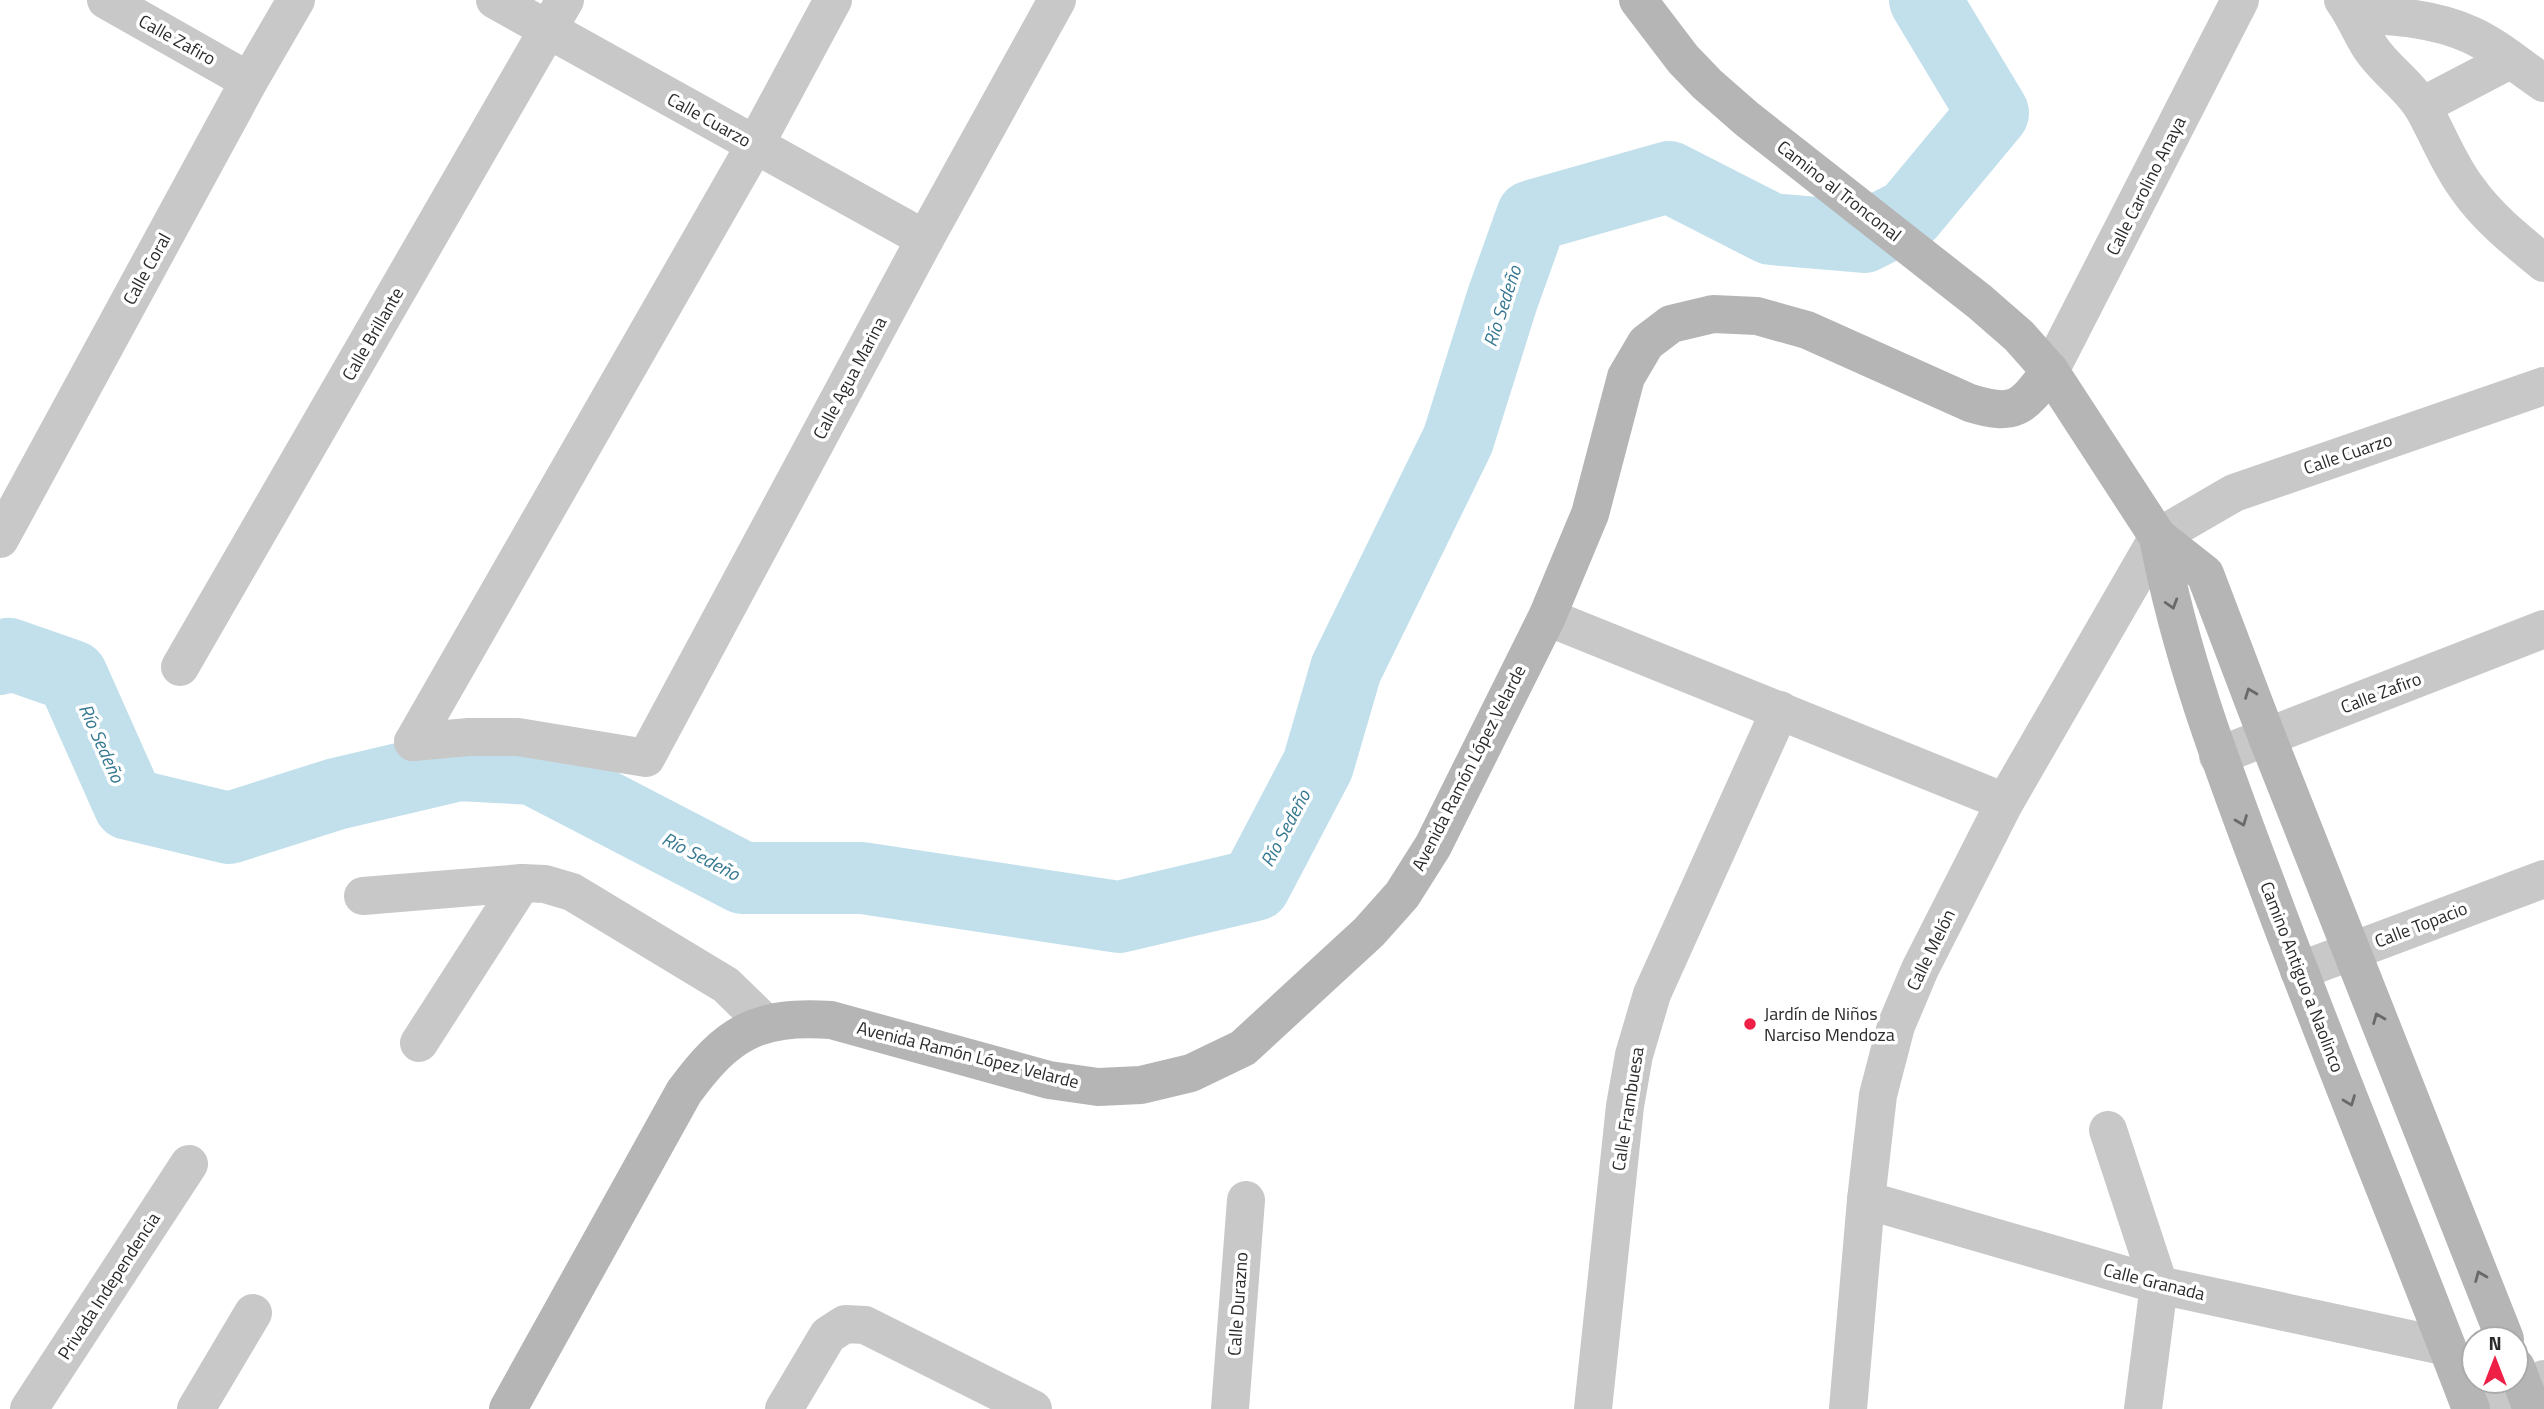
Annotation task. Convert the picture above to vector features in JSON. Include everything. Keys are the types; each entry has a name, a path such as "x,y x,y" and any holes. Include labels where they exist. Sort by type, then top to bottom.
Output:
{"main road":[{"name":"Camino al Tronconal","path":"1638,0 1683,59 1707,84 1747,119 1980,302 2019,336 2050,371"},
{"name":"Avenida Ramón López Velarde","path":"508,1409 684,1092 705,1062 733,1039 765,1023 796,1018 831,1020 1049,1080 1098,1087 1141,1085 1191,1073 1243,1048 1369,932 1402,895 1433,846 1547,617 1590,514 1626,377 1646,343 1671,324 1713,314 1757,316 1807,331 1969,403 1992,409 2013,409 2029,400 2050,371"},
{"name":"Camino Antiguo a Naolinco","path":"2050,371 2158,537 2205,574 2499,1325"},
{"name":"Camino Antiguo a Naolinco","path":"2158,537 2168,589 2218,756 2299,971 2471,1408"}],"street":[{"name":"Calle Zafiro","path":"106,0 249,81"},
{"name":"Calle Coral","path":"0,539 249,81 296,0"},
{"name":"Calle Cuarzo","path":"495,0 557,15 755,145 925,239"},
{"path":"755,145 833,0"},
{"name":"Calle Agua Marina","path":"755,145 413,742 469,737 518,737 646,758 925,239 1057,0"},
{"name":"Calle Carolino Anaya","path":"2050,371 2241,0"},
{"path":"2348,7 2438,22 2473,36 2544,83"},
{"path":"2348,7 2383,65 2422,106 2443,150 2466,188 2498,224 2544,263"},
{"name":"Calle Brillante","path":"180,667 557,15"},
{"path":"2422,106 2510,61"},
{"name":"Calle Cuarzo","path":"2158,537 2234,494 2544,386"},
{"name":"Calle Melón","path":"1848,1409 1878,1095 1896,1026 1920,969 2005,802 2158,537"},
{"path":"1547,617 2005,802"},
{"name":"Calle Zafiro","path":"2218,756 2544,629"},
{"name":"Calle Frambuesa","path":"1593,1409 1625,1106 1634,1055 1652,994 1780,710"},
{"name":"Calle Topacio","path":"2299,971 2544,879"},
{"path":"363,895 522,883 545,884 572,892 726,985 765,1023"},
{"path":"419,1043 522,883"},
{"path":"2108,1130 2159,1285 2143,1409"},
{"name":"Privada Independencia","path":"29,1409 189,1164"},
{"name":"Calle Durazno","path":"1230,1409 1246,1200"},
{"name":"Calle Granada","path":"1866,1200 2159,1285 2446,1347"},
{"path":"196,1409 253,1313"},
{"path":"784,1409 828,1335 845,1324 865,1325 1033,1409"},
{"path":"2471,1408 2505,1395"}],"waterway":[{"name":"Río Sedeño","path":"0,659 9,654 72,676 129,804 229,828 336,794 459,765 533,769 743,878 862,878 1119,917 1255,885 1318,765 1346,669 1458,440 1502,300 1532,216 1669,177 1771,229 1864,237 1909,214 1993,113 1925,0"}],"place":[{"name":"Jardín de Niños Narciso Mendoza","path":"1750,1024"}]}
